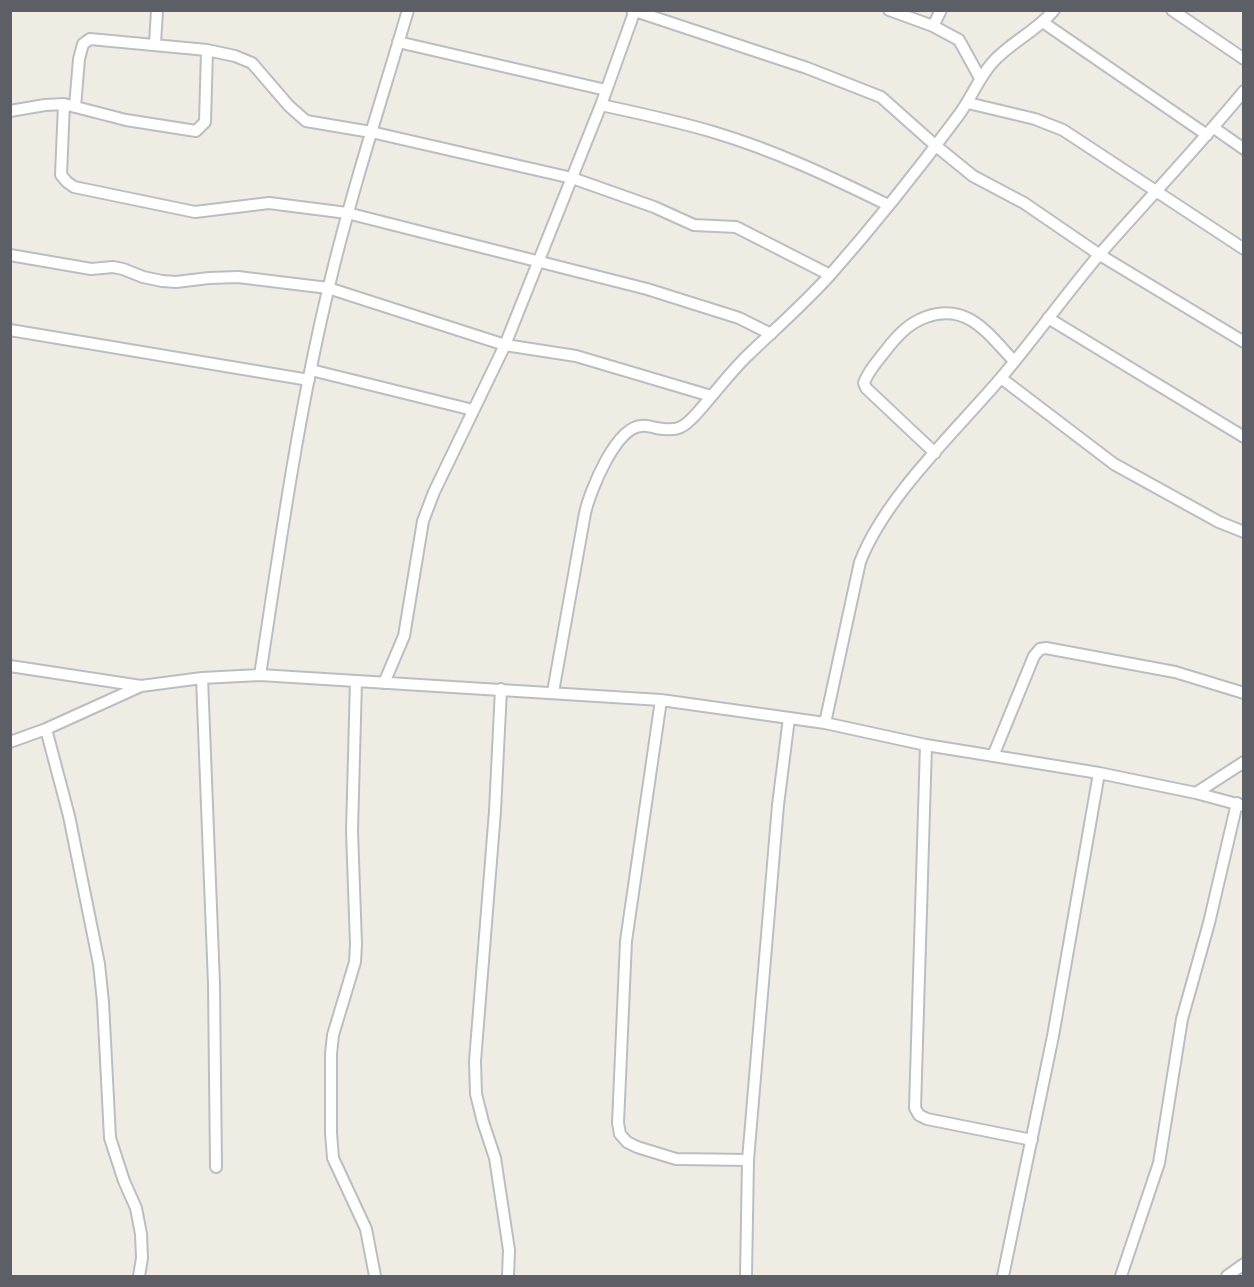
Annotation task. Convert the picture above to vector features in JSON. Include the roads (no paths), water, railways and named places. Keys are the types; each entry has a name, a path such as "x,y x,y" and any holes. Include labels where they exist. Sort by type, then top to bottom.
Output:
{"street":[{"path":"155,44 157,10"},
{"path":"260,675 293,456 328,288 347,213 408,10"},
{"path":"889,10 933,26 959,40 980,78"},
{"path":"933,26 941,10"},
{"path":"553,692 585,513 590,494 607,459 628,432 642,426 666,430 684,427 746,358 830,275 936,146 968,103 980,78 993,61 1011,45 1044,23 1054,10"},
{"path":"1172,10 1244,59"},
{"path":"384,683 404,636 423,521 434,492 505,345 601,105 634,11 807,68 881,97 973,176 1024,203 1100,255 1244,342"},
{"path":"1044,23 1210,132 1244,149"},
{"path":"771,334 739,318 647,289 347,213 269,203 195,212 74,187 61,175 70,106 83,44 90,39 97,38 207,50 235,56 252,63 289,106 306,121 371,132 572,178 654,207 694,225 736,227 830,275"},
{"path":"398,42 606,90"},
{"path":"10,111 45,105 70,106 126,120 196,131 205,122 207,50"},
{"path":"825,723 860,562 866,546 895,502 1001,378 1100,255 1157,193 1244,91"},
{"path":"968,103 1035,119 1063,130 1244,249"},
{"path":"601,105 704,129 751,145 820,171 888,204"},
{"path":"10,255 91,268 112,267 162,281 238,277 328,288 505,345 576,357 711,396"},
{"path":"935,453 866,388 864,383 902,331 913,322 933,314 959,313 986,332 1014,361"},
{"path":"1048,318 1244,437"},
{"path":"10,330 310,375 473,410"},
{"path":"1001,378 1114,464 1198,511 1244,532"},
{"path":"993,756 1034,656 1046,648 1175,672 1244,693"},
{"path":"10,666 141,686 202,678 260,675 660,700 825,723 926,745 1099,773 1196,793 1240,805 1182,1019 1159,1163 1121,1276"},
{"path":"202,678 214,984 216,1167"},
{"path":"356,681 352,831 356,944 354,962 333,1035 331,1133 333,1158 366,1229 375,1276"},
{"path":"10,742 46,729 141,686"},
{"path":"501,689 495,823 475,1061 476,1094 495,1158 508,1241 508,1276"},
{"path":"660,700 626,941 618,1123 620,1134 627,1142 638,1147 676,1159 748,1160"},
{"path":"746,1276 748,1160 778,805 789,718"},
{"path":"46,729 69,816 99,964 104,1002 110,1138 124,1181 136,1208 142,1258 139,1276"},
{"path":"926,745 915,1108 919,1115 927,1119 1032,1140"},
{"path":"1196,793 1244,762"},
{"path":"1003,1276 1053,1036 1099,773"},
{"path":"1227,1276 1244,1264"}]}
